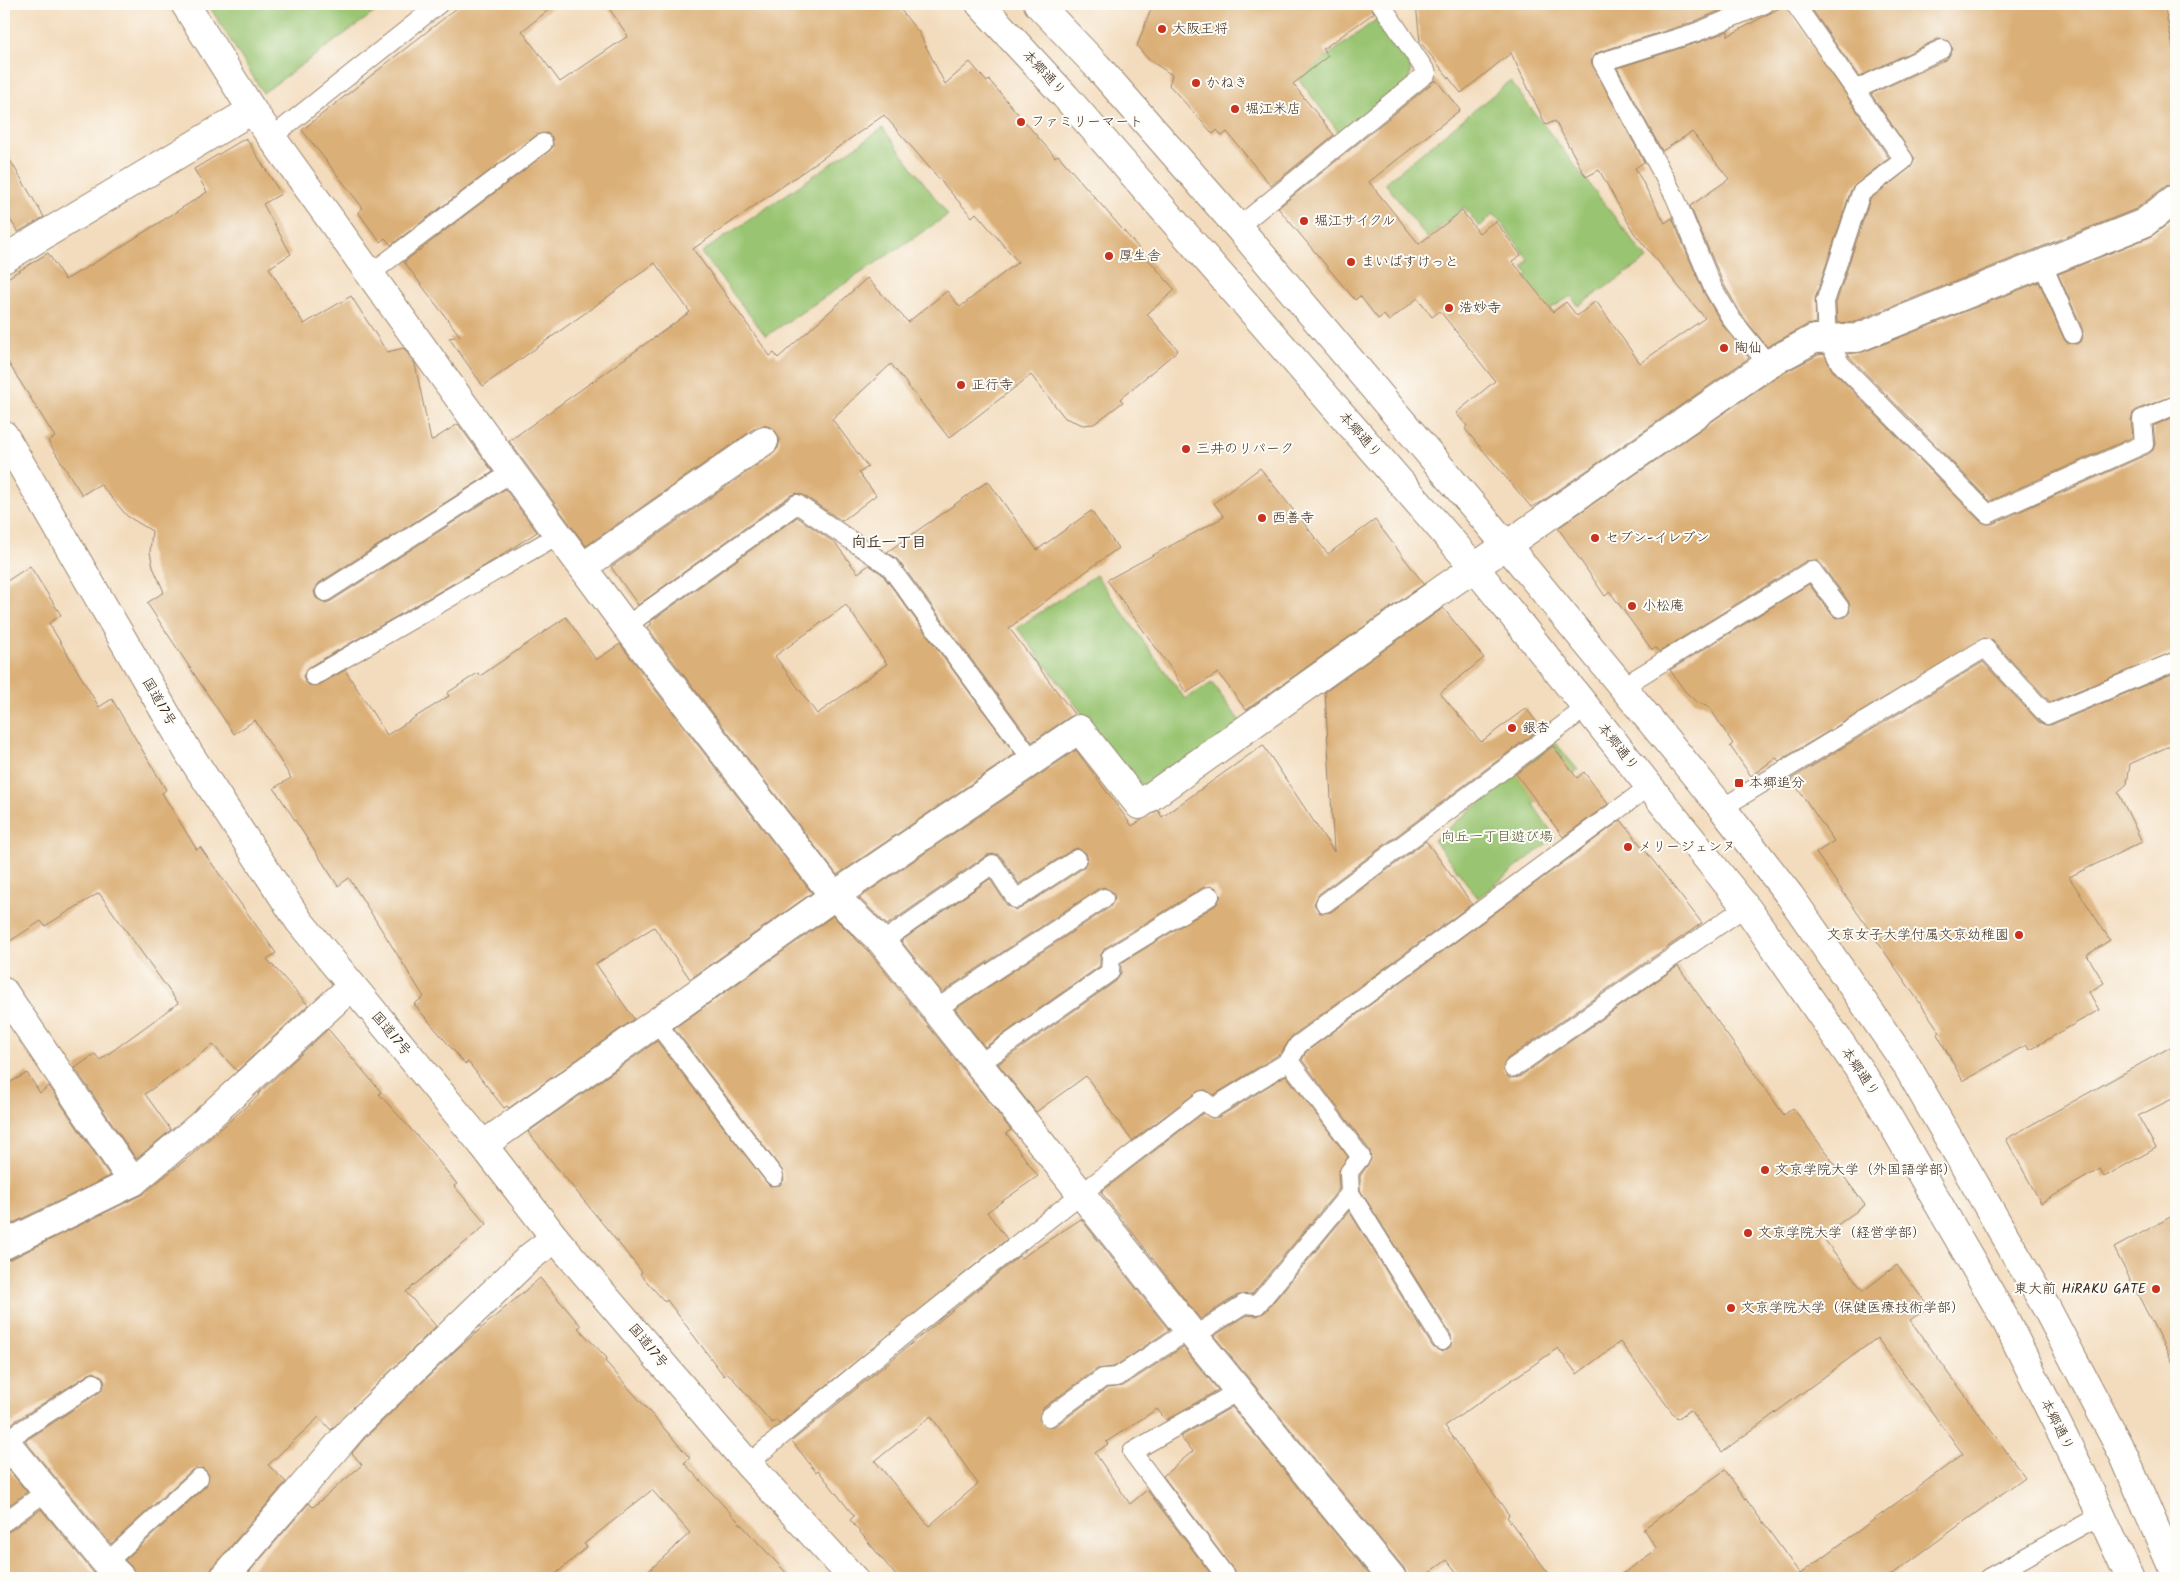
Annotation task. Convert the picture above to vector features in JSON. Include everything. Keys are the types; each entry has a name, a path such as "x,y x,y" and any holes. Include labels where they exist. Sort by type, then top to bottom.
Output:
{"main road":[{"path":"185,4 252,110 512,472 626,626 834,896 882,942 1192,1333 1392,1578"},
{"path":"1038,4 1097,66 1238,227 1507,546 1722,808 1790,896 1904,1061 2047,1308 2124,1456 2176,1576"},
{"name":"本郷通り","path":"992,8 1065,96 1475,568 1745,907 1872,1087 2005,1319 2130,1578"},
{"path":"4,259 252,110"},
{"path":"483,1145 834,896 1079,730 1139,805 1768,364 1814,339 1857,338 2144,223 2176,198"},
{"name":"国道17号","path":"4,435 190,755 299,921 483,1145 555,1238 748,1464 852,1578"},
{"path":"583,567 764,442"},
{"path":"4,1245 133,1182 197,1128 352,986"},
{"path":"4,992 133,1182"},
{"path":"224,1578 353,1428 530,1257 555,1238"},
{"path":"4,1440 114,1570"}],"lane":[{"path":"272,137 439,4"},
{"path":"1238,227 1427,73 1381,4"},
{"path":"1765,4 1697,32 1602,62 1675,197 1713,288 1732,320 1768,364"},
{"path":"1795,4 1904,160 1861,192 1824,302 1827,338 1840,363 1988,514 2144,444 2142,419 2176,405"},
{"path":"1855,90 1942,49"},
{"path":"370,274 544,144"},
{"path":"2042,263 2073,334"},
{"path":"325,592 512,472"},
{"path":"626,626 797,504 888,566 1033,761"},
{"path":"314,676 558,535"},
{"path":"1622,687 1812,570 1840,608"},
{"path":"1722,808 1985,648 2047,715 2176,661"},
{"path":"1325,903 1587,707"},
{"path":"748,1464 917,1323 1081,1193 1203,1100 1213,1108 1289,1061 1298,1045 1650,786"},
{"path":"882,942 993,864 1016,899 1077,859"},
{"path":"979,1064 1110,972 1111,957 1210,896"},
{"path":"936,1008 1104,898"},
{"path":"1513,1068 1745,907"},
{"path":"656,1022 774,1176"},
{"path":"1289,1061 1361,1157 1349,1172 1350,1193 1442,1341"},
{"path":"1049,1417 1103,1378 1117,1377 1244,1304 1257,1305 1350,1193"},
{"path":"4,1440 94,1383"},
{"path":"1227,1578 1132,1452 1240,1390"},
{"path":"114,1570 199,1478"},
{"path":"4,1522 47,1491"},
{"path":"1988,1578 2101,1516"}],"green space":[{"path":"208,4 386,4 263,93"},
{"path":"1381,16 1412,61 1408,85 1340,134 1298,78"},
{"path":"1510,81 1647,259 1578,306 1571,296 1547,311 1523,280 1528,274 1523,267 1529,260 1494,214 1479,227 1464,207 1427,238 1385,183"},
{"path":"883,128 948,215 766,336 701,253"},
{"path":"1096,575 1185,699 1212,683 1242,724 1143,793 1017,628"},
{"name":"向丘一丁目遊び場","path":"1555,742 1578,770 1533,804 1555,837 1478,898 1434,840"}],"building":[{"path":"462,4 556,4 522,31 560,82 628,36 606,4 896,4 919,33 945,84 970,62 987,82 989,80 1055,157 1058,155 1175,290 1147,314 1178,350 1120,399 1123,402 1094,424 1083,425 1065,418 1031,375 949,438 891,364 832,419 868,467 859,473 876,495 842,521 803,495 797,493 791,495 638,605 611,567 773,454 778,448 780,440 776,432 770,427 763,425 755,428 586,546 509,441 690,312 655,263 483,386 449,338 460,336 404,262 549,151 553,147 552,137 547,133 537,135 391,245 385,238 380,242 358,212 363,208 302,130","holes":["884,115 972,217 976,213 1018,262 960,307 947,291 908,322 867,278 778,358 774,353 770,356 693,249"]},
{"path":"1153,4 1371,4 1374,13 1323,49 1328,56 1293,84 1334,135 1271,186 1227,132 1222,136 1217,130 1213,134 1169,85 1172,75 1148,59 1137,46"},
{"path":"1416,4 1724,4 1724,9 1693,22 1599,52 1593,56 1591,62 1644,162 1635,168 1665,223 1672,218 1704,293 1724,327 1749,358 1540,503 1531,507 1465,429 1467,426 1456,413 1495,381 1440,311 1432,317 1418,298 1389,321 1384,315 1378,319 1360,296 1355,300 1278,208 1436,80 1460,110 1369,182 1419,244 1462,211 1479,233 1495,221 1521,255 1512,261 1553,312 1566,302 1577,316 1596,301 1640,363 1705,318 1634,233 1599,170 1586,177 1555,121 1546,125 1511,53 1461,93 1420,42"},
{"path":"1808,4 2164,4 2176,63 2176,183 2166,186 2136,209 1854,322 1837,323 1836,303 1870,199 1910,168 1915,159 1871,94 1947,59 1953,49 1948,41 1938,39 1859,77"},
{"path":"1785,5 1889,158 1851,190 1815,299 1816,323 1807,325 1767,347 1741,314 1723,283 1690,206 1729,179 1692,132 1662,151 1617,68 1700,42 1728,31 1728,36"},
{"path":"246,138 281,194 263,204 291,254 269,268 304,324 351,296 387,352 404,348 415,364 431,441 458,424 493,472 319,583 314,592 316,598 325,603 331,601 505,489 537,532 496,559 309,667 303,676 305,682 309,685 319,685 345,670 387,735 449,696 447,693 478,673 480,676 566,617 596,660 620,644 812,893 690,979 654,927 596,964 634,1019 509,1108 507,1106 504,1108 468,1062 465,1064 414,1004 424,997 349,878 338,886 274,788 291,778 255,720 234,734 147,603 164,592 153,567 150,552 152,531 127,516 100,484 82,495 48,441 55,437 4,356 4,280 48,253 65,280 113,252 207,192 194,169"},
{"path":"4,150 44,217 18,232 4,210"},
{"path":"2176,218 2176,395 2138,409 2133,413 2131,420 2133,437 1990,501 1847,354 1863,352 2039,282 2064,339 2067,343 2077,344 2082,340 2083,330 2058,274 2150,237"},
{"path":"1824,354 1832,370 1980,521 1987,524 1992,524 2148,454 2153,450 2155,444 2153,426 2176,416 2176,651 2050,702 1993,641 1984,638 1779,761 1776,758 1751,776 1730,746 1733,744 1710,708 1695,701 1684,690 1670,670 1809,584 1832,615 1836,618 1846,617 1850,612 1849,602 1821,564 1816,560 1806,561 1659,652 1656,648 1652,650 1610,592 1605,596 1558,528 1776,377 1818,355"},
{"path":"1260,468 1328,554 1375,520 1424,584 1246,710 1218,673 1186,693 1172,670 1107,580 1224,517 1214,503"},
{"path":"988,481 1037,550 1091,511 1118,548 1009,628 1074,714 1032,742 898,560 887,552"},
{"path":"797,517 835,543 858,573 869,565 882,574 1015,754 837,875 647,627 652,624 650,622","holes":["846,605 887,664 817,714 775,656"]},
{"path":"30,566 61,615 49,623 99,707 112,699 166,790 162,793 197,850 200,847 276,953 267,959 308,1005 237,1071 213,1045 145,1094 171,1130 136,1159 75,1068 95,1054 100,1060 178,1003 99,893 45,926 41,921 4,945 4,583"},
{"path":"1443,608 1484,658 1440,693 1481,742 1526,708 1541,728 1319,894 1314,904 1320,913 1331,912 1426,841 1472,904 1292,1036 1281,1053 1214,1095 1205,1090 1197,1092 1132,1141 1086,1076 1036,1112 998,1064 1116,981 1121,973 1121,963 1216,905 1221,896 1215,887 1204,887 1105,948 1100,956 1100,966 985,1047 955,1009 1110,907 1115,898 1113,892 1104,887 1098,889 942,992 901,941 990,879 1007,905 1016,910 1021,908 1083,868 1088,859 1086,853 1077,848 1072,850 1019,884 1002,858 997,854 987,855 887,925 859,898 1076,750 1132,826 1158,810 1162,817 1263,745 1334,852 1325,692"},
{"path":"1983,662 2039,722 2045,725 2051,725 2176,672 2176,743 2130,764 2127,784 2118,792 2142,842 2069,877 2110,940 2087,955 2104,983 2089,992 2099,1010 2029,1050 2026,1045 1963,1081 1937,1034 1940,1032 1816,853 1834,841 1791,779"},
{"path":"1553,746 1577,778 1584,772 1608,804 1563,837 1516,774"},
{"path":"1621,820 1702,923 1507,1059 1503,1069 1509,1078 1519,1077 1678,966 1784,1115 1793,1108 1865,1205 1822,1236 1863,1291 1897,1265 1929,1307 1910,1320 2025,1477 1887,1578 1617,1578 1657,1549 1643,1529 1725,1470 1800,1574 1963,1454 1877,1338 1722,1452 1690,1410 1677,1419 1620,1342 1577,1374 1558,1348 1445,1426 1509,1515 1507,1517 1552,1578 1461,1578 1447,1560 1422,1578 1407,1578 1404,1568 1214,1336 1247,1315 1257,1316 1265,1312 1349,1211 1433,1347 1442,1352 1451,1346 1451,1335 1360,1190 1360,1176 1371,1160 1370,1151 1302,1060 1306,1052"},
{"path":"833,916 870,953 1011,1130 1006,1133 1038,1176 987,1212 1007,1239 779,1424 776,1420 772,1423 728,1373 724,1376 667,1300 665,1302 640,1274 642,1272 528,1132 657,1041 766,1182 770,1186 780,1185 784,1180 782,1170 674,1028"},
{"path":"328,1029 381,1092 379,1094 427,1147 457,1184 454,1186 487,1224 406,1292 436,1326 331,1430 319,1417 268,1465 286,1482 212,1568 209,1578 136,1578 132,1567 125,1560 206,1486 209,1475 203,1468 192,1470 111,1544 25,1441 100,1392 105,1383 103,1377 94,1372 89,1374 9,1425 4,1425 4,1260 11,1259 143,1194 190,1156 259,1095"},
{"path":"2176,1044 2176,1097 2138,1116 2156,1148 2104,1177 2100,1169 2041,1203 2006,1139"},
{"path":"27,1073 40,1093 49,1086 110,1176 5,1227 4,1086"},
{"path":"1286,1075 1348,1157 1338,1172 1339,1189 1252,1294 1238,1295 1200,1319 1101,1192 1203,1113 1212,1118 1219,1117"},
{"name":"東大前 HiRAKU GATE","path":"2176,1214 2176,1369 2114,1248"},
{"path":"1081,1219 1169,1330 1114,1367 1097,1369 1043,1408 1039,1419 1045,1427 1055,1426 1107,1388 1123,1386 1183,1347 1218,1390 1166,1420 1157,1409 1106,1442 1108,1444 1095,1453 1130,1504 1147,1490 1214,1578 898,1578 850,1520 854,1516 818,1470 816,1472 792,1441 1019,1256 1021,1258","holes":["931,1416 978,1484 929,1526 875,1461"]},
{"path":"540,1278 581,1326 578,1328 607,1358 605,1361 690,1458 684,1463 791,1578 641,1578 690,1533 652,1490 584,1544 587,1547 551,1578 244,1578 309,1503 313,1507 362,1465 352,1453 364,1439 457,1349"},
{"path":"1232,1407 1372,1578 1237,1578 1235,1572 1163,1476 1193,1451 1180,1437"},
{"path":"4,1464 27,1492 4,1509"},
{"path":"41,1509 99,1578 4,1578 4,1532 10,1531"}],"place":[{"name":"大阪王将","path":"1162,29"},
{"name":"かねき","path":"1196,83"},
{"name":"堀江米店","path":"1235,109"},
{"name":"ファミリーマート","path":"1021,122"},
{"name":"堀江サイクル","path":"1304,221"},
{"name":"厚生舎","path":"1109,256"},
{"name":"まいばすけっと","path":"1351,262"},
{"name":"浩妙寺","path":"1449,308"},
{"name":"陶仙","path":"1724,348"},
{"name":"正行寺","path":"961,385"},
{"name":"三井のリパーク","path":"1186,449"},
{"name":"西善寺","path":"1262,518"},
{"name":"セブン-イレブン","path":"1595,538"},
{"name":"小松庵","path":"1632,606"},
{"name":"銀杏","path":"1512,728"},
{"name":"本郷追分","path":"1739,783"},
{"name":"メリージェンヌ","path":"1628,847"},
{"name":"文京女子大学付属文京幼稚園","path":"2019,935"},
{"name":"文京学院大学（外国語学部）","path":"1765,1170"},
{"name":"文京学院大学（経営学部）","path":"1748,1233"},
{"name":"東大前 HiRAKU GATE","path":"2156,1289"},
{"name":"文京学院大学（保健医療技術学部）","path":"1731,1308"}],"district":[{"name":"向丘一丁目","path":"889,543"}]}
